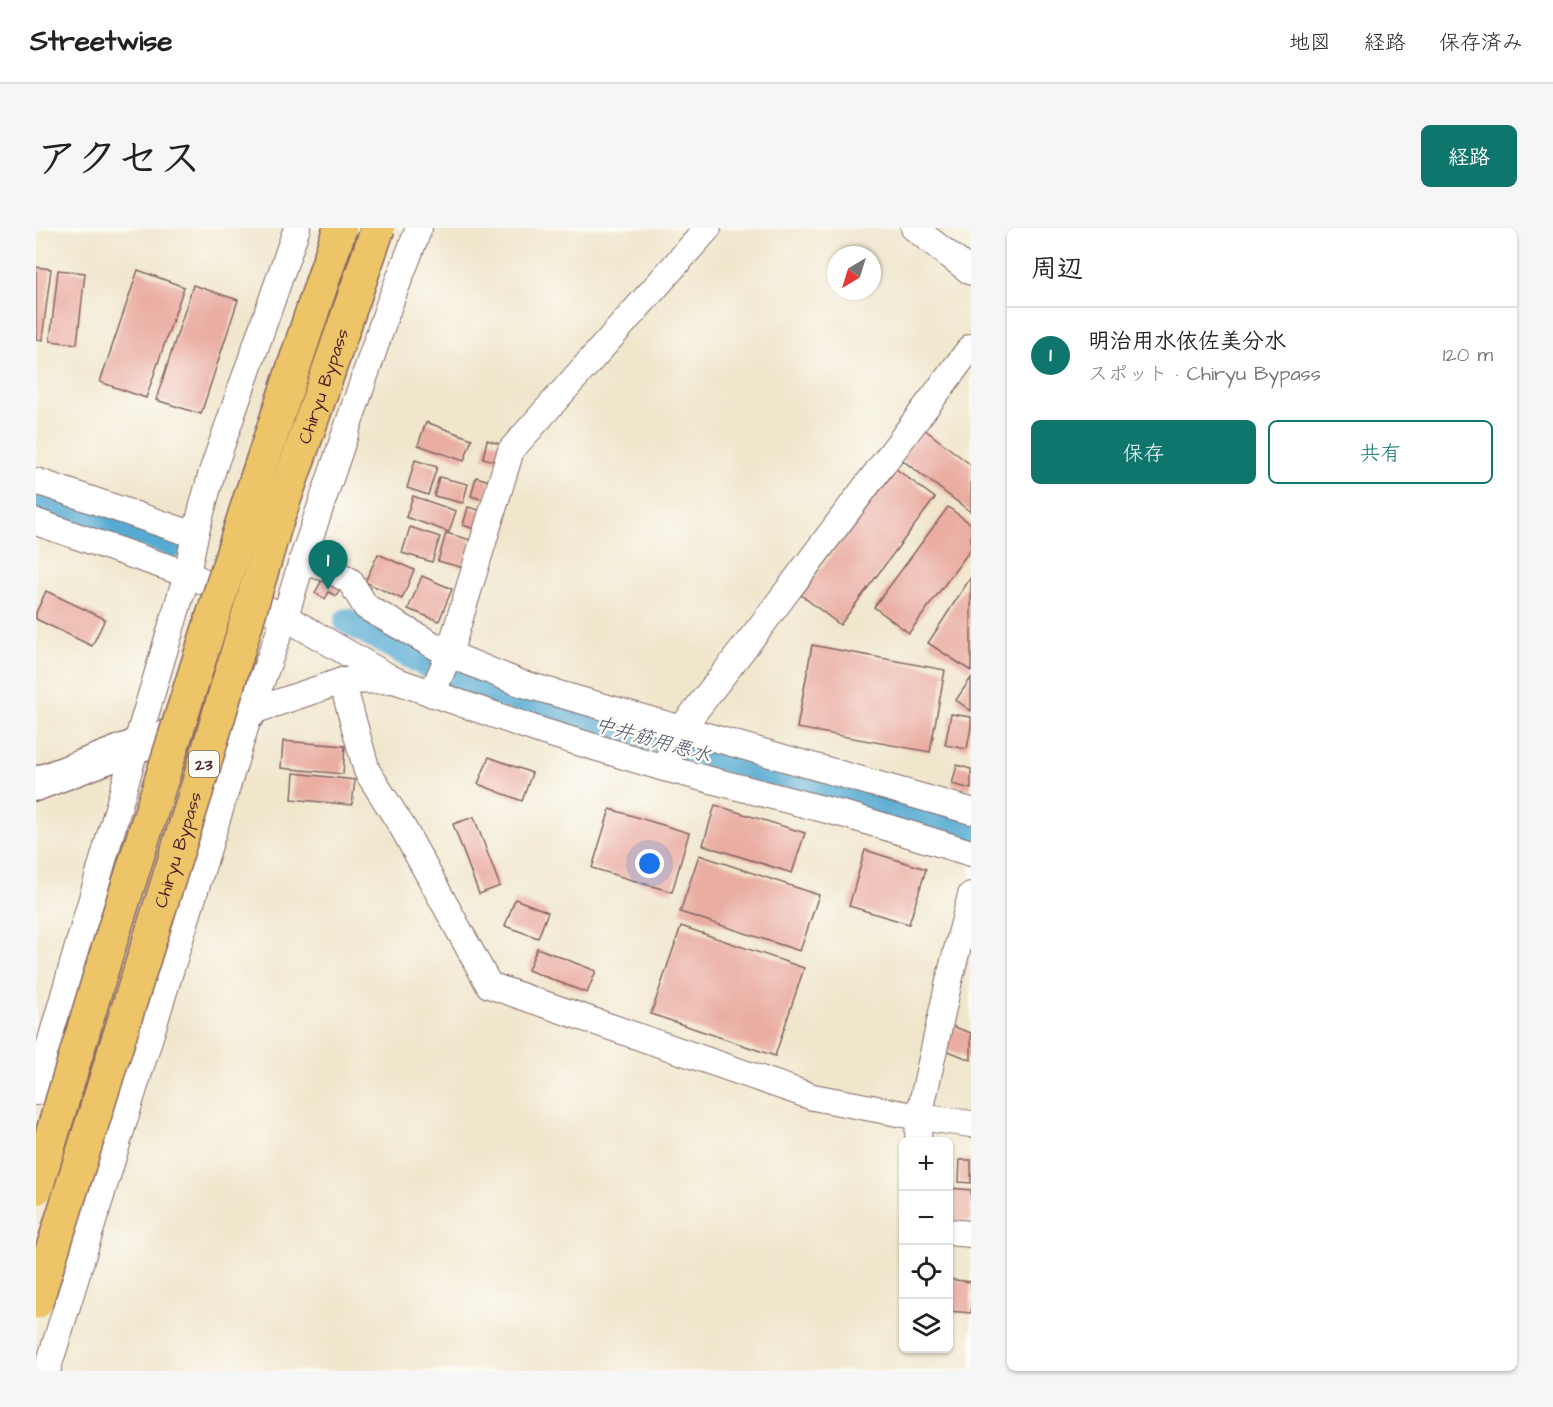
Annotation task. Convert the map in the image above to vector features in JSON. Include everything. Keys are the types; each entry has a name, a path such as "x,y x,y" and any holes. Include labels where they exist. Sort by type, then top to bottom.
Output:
{"highway":[{"name":"Chiryu Bypass","path":"36,1188 104,962 243,522 340,228"},
{"name":"Chiryu Bypass","path":"36,1302 196,792 275,526 378,228"}],"street":[{"path":"36,1092 45,1035 136,746 187,574 212,472 297,228"},
{"path":"47,1371 250,712 285,617 389,305 419,228"},
{"path":"441,673 511,450 708,228"},
{"path":"914,228 971,272"},
{"path":"664,768 681,729 971,347"},
{"path":"36,482 195,535"},
{"path":"36,522 187,574 285,617 394,680"},
{"path":"302,561 329,569 350,581 366,607 441,673 541,731 664,768 849,816 971,853"},
{"path":"36,784 136,746 250,712 342,681 394,680 441,673 520,683 971,811"},
{"path":"342,681 367,771 403,828 489,985 813,1097 918,1129 971,1124"},
{"path":"918,1129 949,981 971,895"},
{"path":"45,1035 145,1055"},
{"path":"953,1232 971,1234"}],"building":[{"path":"36,267 51,269 42,340 36,339"},
{"path":"58,270 85,273 77,344 50,341"},
{"path":"138,270 184,287 146,398 100,382"},
{"path":"193,285 238,300 201,414 156,400"},
{"path":"426,422 472,439 464,461 418,445"},
{"path":"924,429 971,465 971,512 901,459"},
{"path":"487,440 503,445 498,462 483,458"},
{"path":"415,460 437,467 428,495 407,488"},
{"path":"896,469 935,498 840,625 801,595"},
{"path":"439,477 468,484 463,503 434,496"},
{"path":"476,477 490,481 484,500 471,496"},
{"path":"413,496 456,511 449,532 406,517"},
{"path":"468,507 483,511 477,530 463,525"},
{"path":"948,507 971,524 971,549 909,633 874,607"},
{"path":"410,527 440,537 432,562 402,553"},
{"path":"446,533 471,540 464,568 438,561"},
{"path":"378,554 414,570 402,599 365,582"},
{"path":"422,576 452,589 439,621 408,609"},
{"path":"971,577 971,671 928,643"},
{"path":"323,578 341,588 336,596 329,592 325,599 315,593"},
{"path":"46,591 105,619 92,646 36,619 36,613"},
{"path":"812,645 945,670 930,752 797,728"},
{"path":"971,678 971,711 956,700"},
{"path":"951,714 971,717 967,749 945,745"},
{"path":"283,741 345,746 343,774 281,768"},
{"path":"489,757 532,773 522,801 478,784"},
{"path":"957,765 971,769 971,789 952,784"},
{"path":"294,773 355,780 352,805 292,799"},
{"path":"715,805 805,833 792,873 703,845"},
{"path":"610,809 689,833 672,892 592,868"},
{"path":"474,817 500,886 479,894 453,824"},
{"path":"865,850 926,869 909,924 849,906"},
{"path":"699,855 819,895 800,951 680,912"},
{"path":"515,899 548,912 538,938 505,926"},
{"path":"681,926 804,968 775,1056 651,1014"},
{"path":"537,948 596,971 587,993 528,970"},
{"path":"952,1026 971,1033 971,1060 943,1049"},
{"path":"960,1160 971,1160 971,1183 959,1182"},
{"path":"953,1188 971,1190 971,1221 953,1220"},
{"path":"953,1280 971,1282 971,1313 953,1311"}],"waterway":[{"name":"中井筋用悪水","path":"36,499 174,545"},
{"name":"中井筋用悪水","path":"347,621 445,675 521,702 971,830"}],"place":[{"name":"明治用水依佐美分水","path":"328,590"}]}
